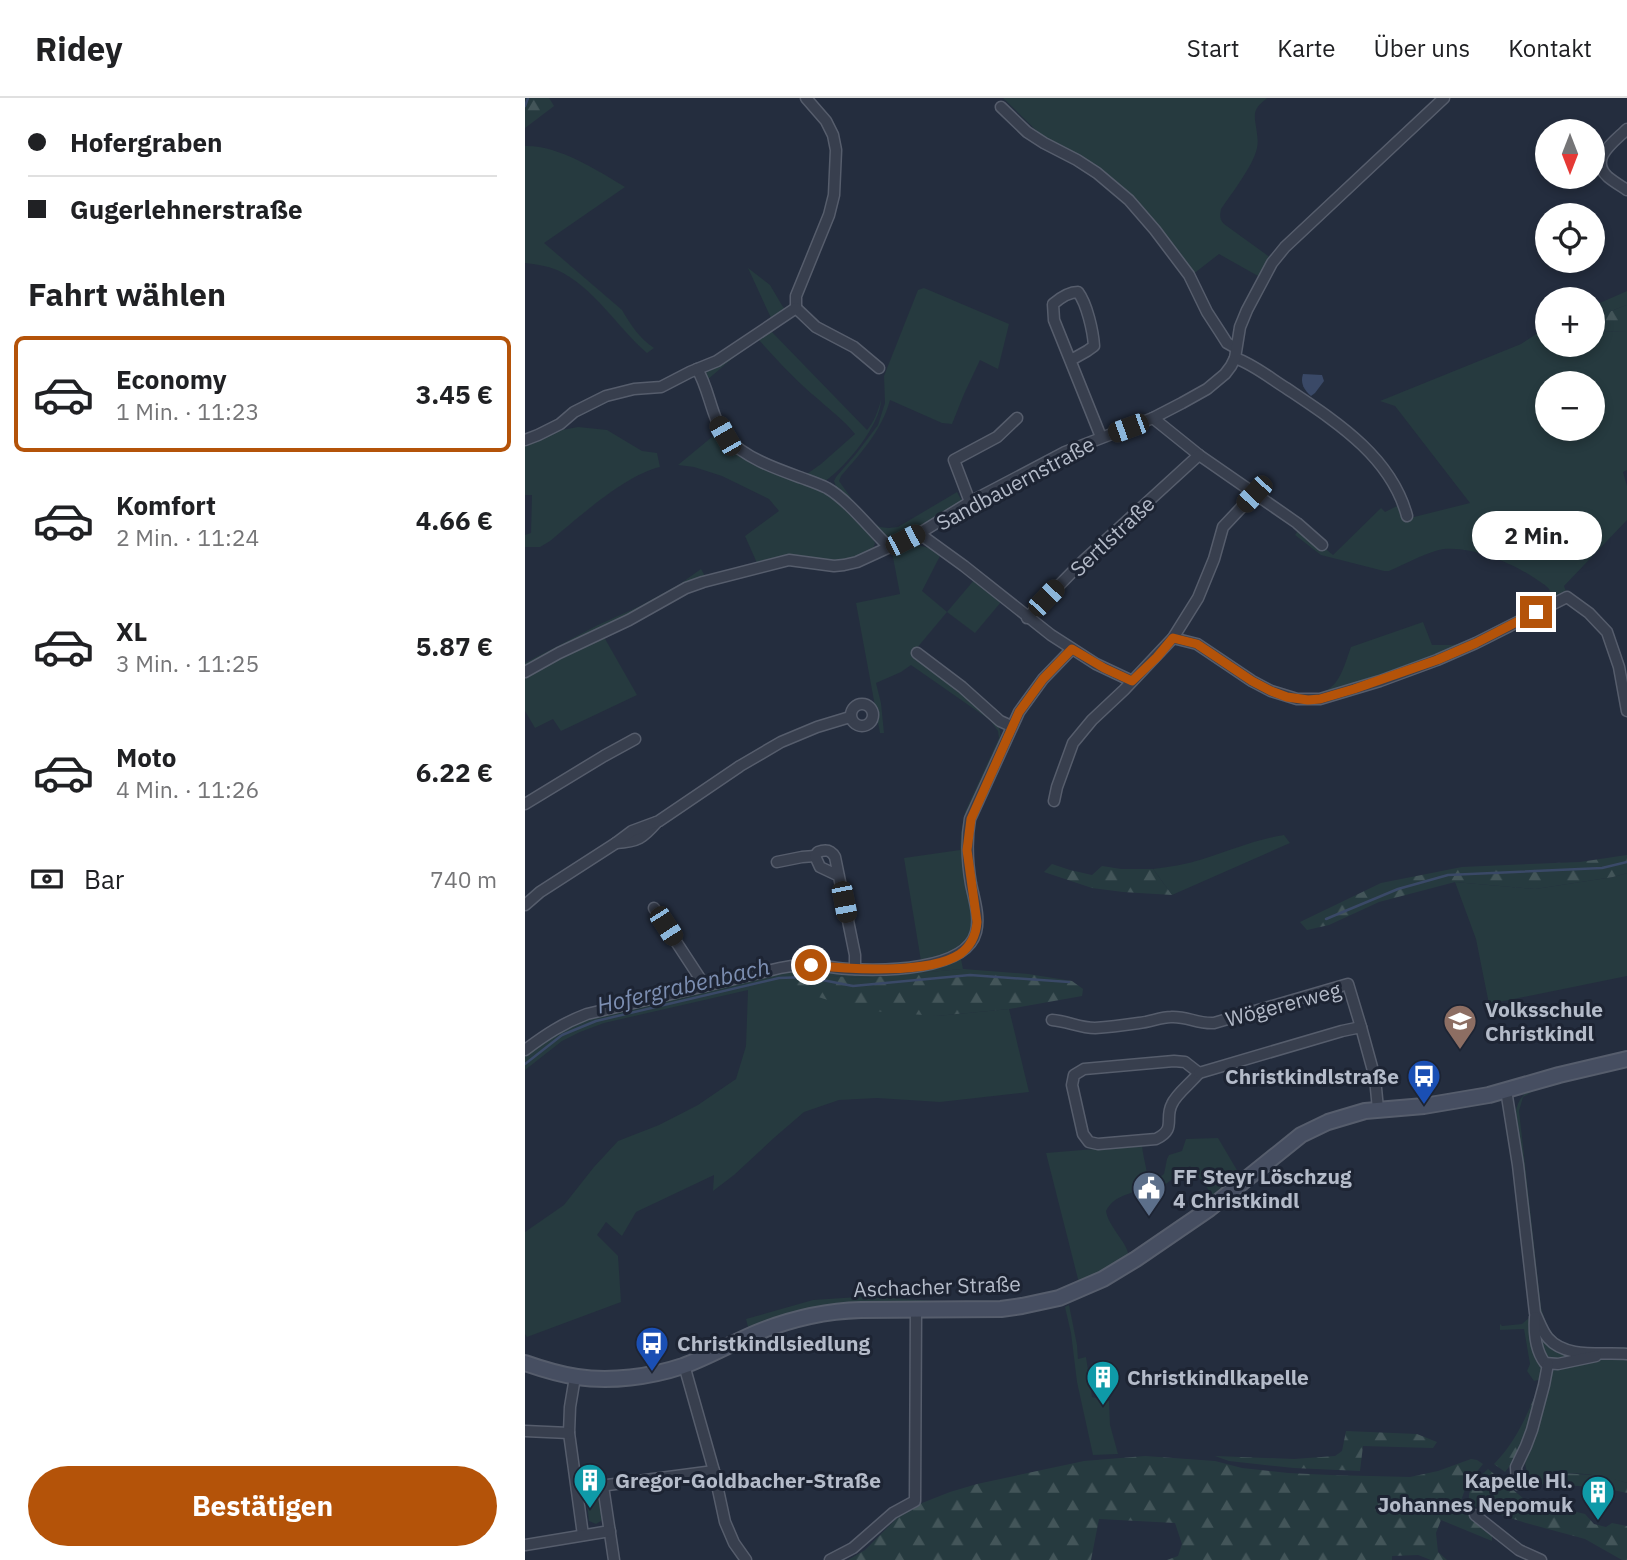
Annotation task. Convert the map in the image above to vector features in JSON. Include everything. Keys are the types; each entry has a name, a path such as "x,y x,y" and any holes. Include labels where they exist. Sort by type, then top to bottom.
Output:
{"street":[{"path":"806,98 833,135 836,150 834,195 829,215 796,296 796,308 816,327 854,347 879,368"},
{"name":"Sandbauernstraße","path":"525,672 686,588 703,582 789,560 844,565 857,562 920,533 970,502 1065,453 1153,418 1207,389 1225,374 1235,353 1240,327 1247,310 1272,263 1285,247 1444,98"},
{"path":"1001,107 1027,132 1097,173 1129,201 1156,230 1189,275 1207,312 1235,353 1341,425 1358,440 1391,479 1403,499 1408,516"},
{"path":"1627,129 1604,150 1600,160 1608,177 1627,190"},
{"path":"1071,360 1094,346 1083,299 1078,292 1073,292 1053,304 1052,312 1101,437"},
{"path":"525,440 560,424 574,412 606,397 634,389 661,387 717,361 796,308"},
{"path":"697,369 710,396 716,421 725,436 750,456 825,487 839,496 889,547"},
{"path":"970,502 954,460 997,437 1017,418"},
{"path":"1153,418 1199,455 1297,523 1321,545"},
{"name":"Sertlstraße","path":"1027,618 1083,561 1199,455"},
{"path":"1054,801 1073,743 1092,720 1124,691 1173,638 1198,598 1223,527 1254,494"},
{"path":"920,533 1027,618 1072,649 1132,681"},
{"path":"1173,638 1197,644 1271,691 1287,697 1320,699 1437,660 1567,597 1589,613 1607,632 1619,667 1627,711"},
{"path":"525,1050 550,1031 586,1014 796,965 855,969 905,967 938,962 959,954 973,940 977,922 968,867 967,836 971,819 1011,726 1030,695 1072,649"},
{"path":"917,653 962,687 1000,721 1011,726"},
{"path":"525,905 570,872 616,844 635,841 644,836 659,821 740,766 781,742 850,717"},
{"path":"525,804 635,739"},
{"path":"776,862 815,856 823,850 833,853 855,955 855,969"},
{"path":"815,856 820,867 839,876"},
{"path":"654,908 705,986"},
{"name":"Wögererweg","path":"1052,1020 1093,1028 1170,1017 1180,1017 1202,1024 1215,1023 1348,984 1375,1078 1378,1109"},
{"name":"Wögererweg","path":"1199,1073 1361,1027"},
{"name":"Aschacher Straße","path":"525,1363 575,1377 623,1378 684,1365 756,1333 806,1316 843,1311 978,1310 1045,1301 1103,1279 1136,1259 1202,1214 1313,1128 1343,1117 1378,1109 1448,1103 1627,1059"},
{"path":"1174,1061 1185,1062 1199,1073 1173,1102 1164,1135 1156,1139 1098,1144 1089,1142 1083,1134 1072,1085 1074,1075 1084,1069 1174,1061"},
{"path":"1506,1090 1518,1165 1536,1343 1543,1361 1548,1364 1583,1360 1606,1353"},
{"path":"830,1560 853,1548 893,1513 915,1501 916,1309"},
{"path":"1535,1313 1544,1333 1558,1347 1578,1352 1627,1354"},
{"path":"1517,1484 1516,1467 1532,1430 1548,1364"},
{"path":"684,1365 729,1534 746,1560"},
{"path":"575,1377 569,1433 583,1535"},
{"path":"525,1432 569,1433"},
{"path":"577,1489 714,1471"},
{"path":"603,1486 614,1560"},
{"path":"1475,1515 1519,1550 1541,1560"},
{"path":"525,1545 610,1531"}],"green space":[{"path":"525,98 549,98 554,106 525,128"},
{"path":"1003,98 1267,98 1255,113 1258,143 1255,155 1221,209 1220,215 1224,224 1271,258 1258,276 1219,254 1192,275 1131,196 1085,158 1042,136"},
{"path":"525,146 564,154 625,187 544,243 622,310 636,331 654,348 647,353 594,297 570,277 549,267 525,263"},
{"path":"748,268 770,285 786,309 778,316 771,318"},
{"path":"924,288 1009,324 998,369 980,360 952,424 942,423 890,400 876,431 841,476 839,481 856,505 880,527 898,527 957,492 962,501 959,504 918,530 895,539 888,538 872,527 837,489 834,481 878,425 885,403 884,376 918,290"},
{"path":"1627,291 1627,305 1605,313 1605,301"},
{"path":"1627,305 1627,332 1605,331 1605,313"},
{"path":"770,330 867,430 881,400 869,433 842,466 825,481 803,475 776,465 763,459 740,446 733,440 728,432 734,440 759,456 807,474 855,434 794,378 758,339 707,380 705,376 708,369"},
{"path":"1605,331 1627,332 1627,470 1623,472 1627,486 1627,520 1564,586 1567,594 1467,645 1414,666 1308,698 1266,687 1248,674 1282,691 1302,695 1321,693 1336,682 1351,647 1423,622 1432,645 1453,645 1470,641 1551,599 1549,589 1545,585 1516,567 1467,550 1438,550 1384,571 1321,555 1295,535 1300,528 1333,555 1381,508 1385,512 1401,504 1410,518 1470,503 1395,406 1380,401 1521,344 1535,335 1535,357 1605,357"},
{"path":"578,427 607,430 642,451 657,453 660,467 646,471 617,488 540,547 525,547 525,535 531,533 532,495 525,495 525,443"},
{"path":"718,432 764,466 815,487 835,499 871,537 875,543 873,549 853,559 839,561 786,556 757,563 745,536 779,511 769,499 722,476 678,465"},
{"path":"918,545 941,554 922,591 947,612 916,649 997,723 1000,729 1000,735 998,744 968,814 964,832 963,860 973,929 969,939 955,953 921,961 904,858 960,850 965,812 999,738 998,731 990,720 911,665 876,683 884,733 880,733 856,603 900,594 892,552 902,547"},
{"path":"701,569 705,576 628,617 525,666 525,663 680,584"},
{"path":"975,579 1001,602 975,633 947,612"},
{"path":"604,637 637,695 561,731 553,719 535,728 525,711 525,677"},
{"path":"1220,652 1231,661 1247,674 1219,654"},
{"path":"1284,835 1290,843 1172,895 1153,869 1191,862"},
{"path":"1627,855 1627,873 1613,877 1535,889 1455,882 1379,902 1329,925 1307,930 1300,922 1381,883 1462,867 1580,862"},
{"path":"1052,864 1092,875 1102,866 1153,869 1172,895 1092,888 1044,872"},
{"path":"1627,873 1627,976 1489,1004 1476,939 1455,882 1535,889"},
{"path":"961,959 963,969 863,978 814,975 936,1016 1009,1009 1029,1092 940,1102 877,1098 839,1100 804,1112 713,1191 714,1175 636,1212 622,1236 606,1222 597,1235 618,1256 621,1302 527,1337 525,1232 564,1205 618,1141 659,1125 698,1105 736,1079 746,1046 748,990 604,1023 562,1041 525,1070 525,1057 543,1042 577,1022 795,969 921,969"},
{"path":"963,969 1028,974 1072,981 1083,989 1082,996 1009,1009 936,1016 859,1010 787,987 783,976 863,978"},
{"path":"1559,1082 1523,1097 1519,1111 1541,1307 1550,1330 1563,1342 1590,1348 1627,1347 1627,1483 1579,1474 1556,1474 1531,1479 1525,1464 1550,1380 1534,1381 1527,1371 1530,1364 1524,1329 1500,1330 1500,1324 1522,1324 1540,1308 1516,1111 1522,1098 1526,1093 1531,1089"},
{"path":"1218,1138 1241,1177 1215,1198 1190,1166 1155,1192 1169,1155 1182,1151 1186,1139"},
{"path":"1142,1145 1148,1185 1114,1201 1106,1211 1110,1223 1125,1245 1128,1256 1126,1260 1089,1280 1063,1291 1023,1302 977,1306 841,1307 806,1313 749,1331 746,1319 813,1300 858,1297 991,1303 1046,1295 1079,1283 1046,1153"},
{"path":"1069,1305 1078,1359 1086,1357 1092,1397 1109,1401 1110,1425 1118,1454 1093,1455 1077,1382 1065,1307"},
{"path":"1542,1379 1523,1441 1505,1472 1494,1464 1516,1435"},
{"path":"1346,1431 1417,1434 1437,1442 1433,1448 1363,1446 1360,1471 1294,1468 1229,1461 1215,1456 1294,1459 1335,1456 1342,1451"},
{"path":"1145,1456 1215,1461 1242,1468 1288,1473 1410,1477 1438,1471 1471,1459 1477,1460 1483,1464 1467,1484 1459,1506 1492,1535 1492,1541 1441,1520 1436,1533 1438,1552 1447,1560 1431,1560 1418,1555 1392,1556 1392,1560 1167,1560 1178,1556 1182,1544 1175,1523 1099,1519 1091,1560 848,1560 865,1550 901,1514 950,1492 1084,1461"},
{"path":"1488,1469 1524,1499 1585,1514 1594,1524 1606,1527 1612,1523 1627,1526 1627,1560 1622,1560 1585,1539 1470,1505 1471,1489"},
{"path":"1563,1473 1604,1476 1627,1483 1627,1493 1599,1487 1537,1484 1531,1479"},
{"path":"594,1493 600,1496 603,1518 596,1524 589,1521 586,1496"}],"water":[{"path":"1303,374 1322,375 1324,381 1311,396 1303,386"}],"waterway":[{"path":"525,106 528,98"},
{"name":"Hofergrabenbach","path":"1326,919 1398,889 1448,875 1602,868 1627,862"},
{"name":"Hofergrabenbach","path":"525,1064 562,1035 596,1021 779,978 807,977 853,986 970,975 1069,982"}],"place":[{"name":"Volksschule Christkindl","path":"1460,1051"},
{"name":"Christkindlstraße","path":"1424,1106"},
{"name":"FF Steyr Löschzug 4 Christkindl","path":"1149,1218"},
{"name":"Christkindlsiedlung","path":"652,1373"},
{"name":"Christkindlkapelle","path":"1103,1407"},
{"name":"Gregor-Goldbacher-Straße","path":"590,1510"},
{"name":"Kapelle Hl. Johannes Nepomuk","path":"1598,1522"}],"route":[{"path":"811,965 847,969 905,967 945,960 968,947 976,932 977,922 967,850 971,819 1019,712 1043,679 1072,649 1132,681 1173,638 1188,640 1207,649 1235,670 1271,691 1308,700 1380,681 1437,660 1536,612"}]}
